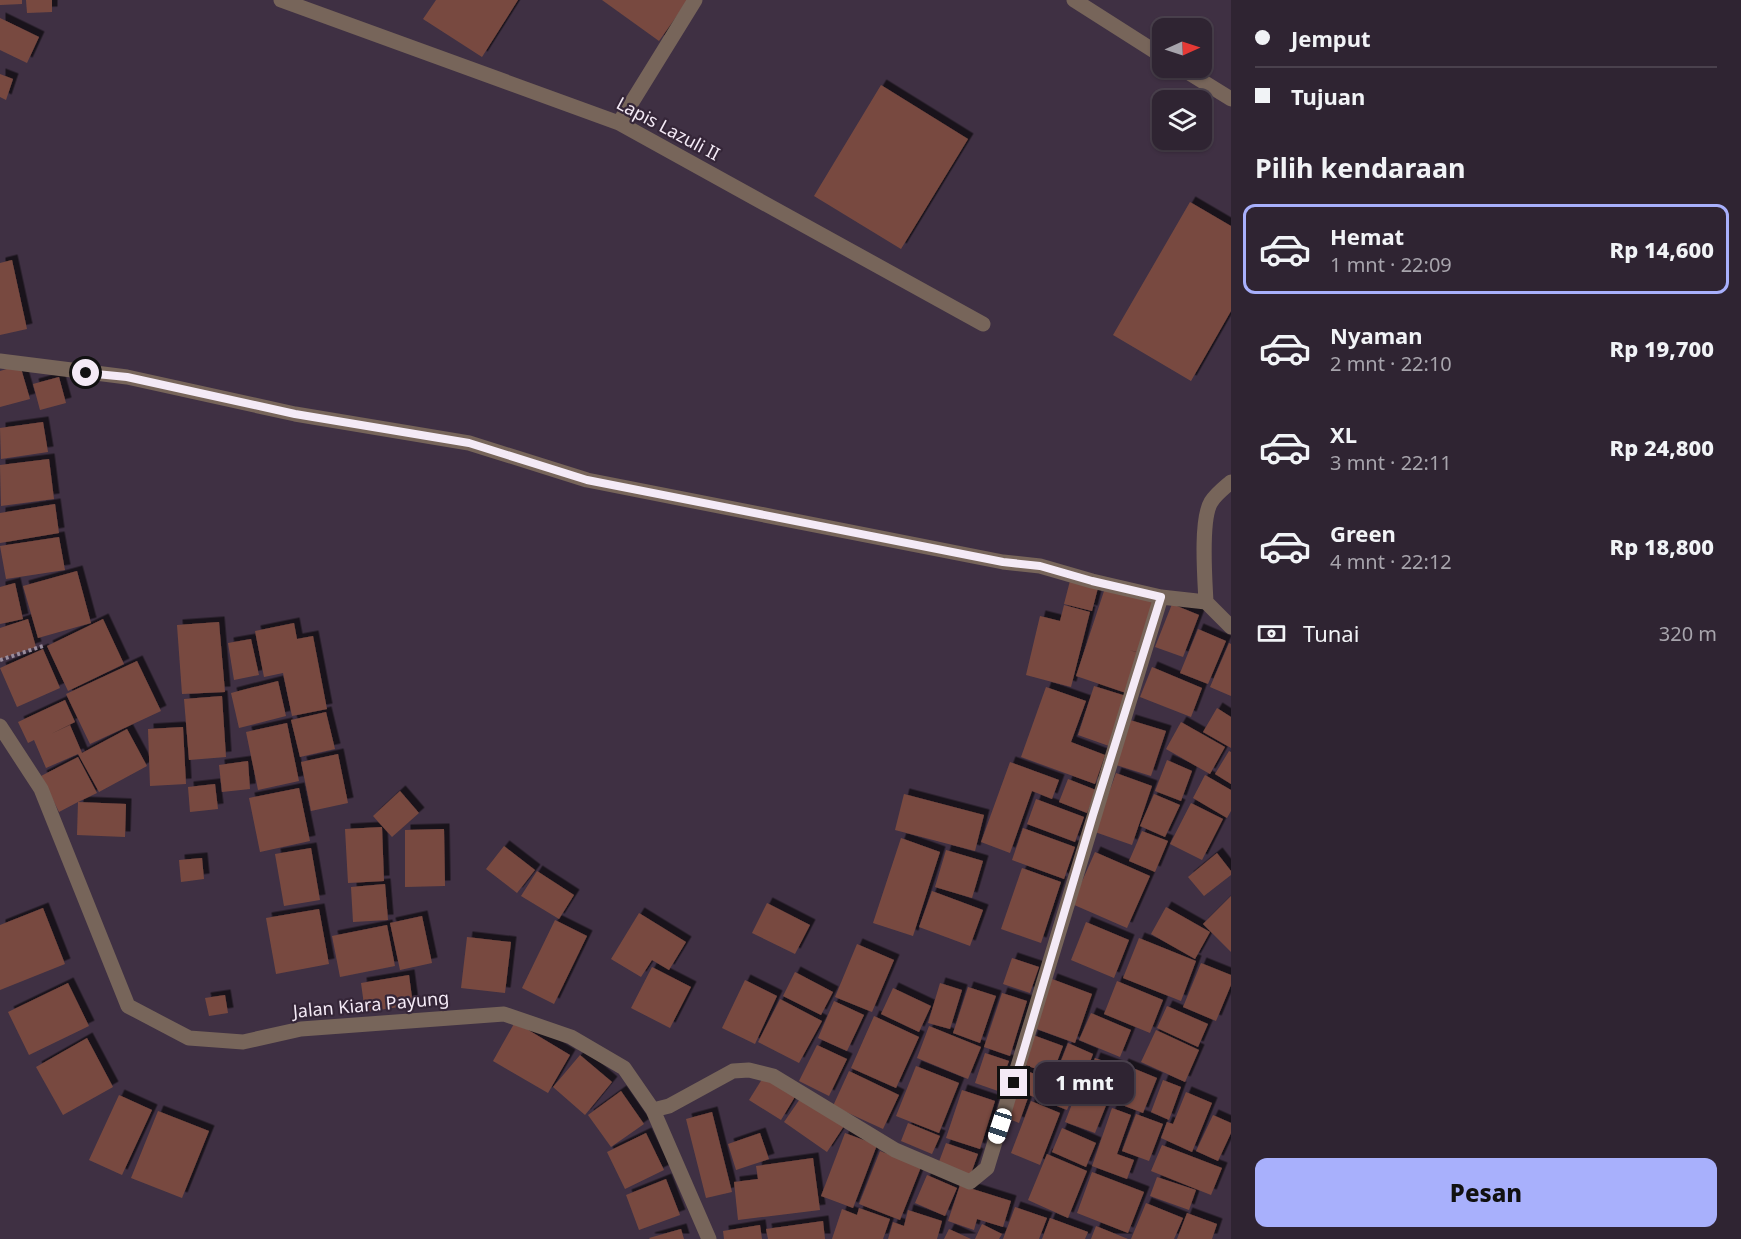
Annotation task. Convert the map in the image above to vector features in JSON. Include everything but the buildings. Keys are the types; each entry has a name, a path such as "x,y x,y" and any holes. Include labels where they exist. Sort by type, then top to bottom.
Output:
{"street":[{"name":"Lapis Lazuli II","path":"281,0 619,123 983,324"},
{"path":"619,123 695,0"},
{"path":"1074,0 1152,50"},
{"path":"1197,78 1231,99"},
{"path":"0,361 127,377 295,414 469,443 587,480 1003,562 1040,566 1161,597 1206,602 1231,627"},
{"path":"1206,602 1203,552 1208,513 1210,504 1231,482"},
{"path":"653,1110 669,1106 733,1071 749,1070 773,1076 895,1150 970,1182 987,1168 1161,597"},
{"name":"Jalan Kiara Payung","path":"0,726 41,789 128,1006 189,1038 243,1042 301,1029 504,1014 571,1037 624,1068 653,1110 709,1239"}],"path":[{"path":"0,660 43,646"}],"route":[{"path":"86,373 127,377 295,414 469,443 587,480 1003,562 1040,566 1161,597 1093,815 1014,1083"}]}
